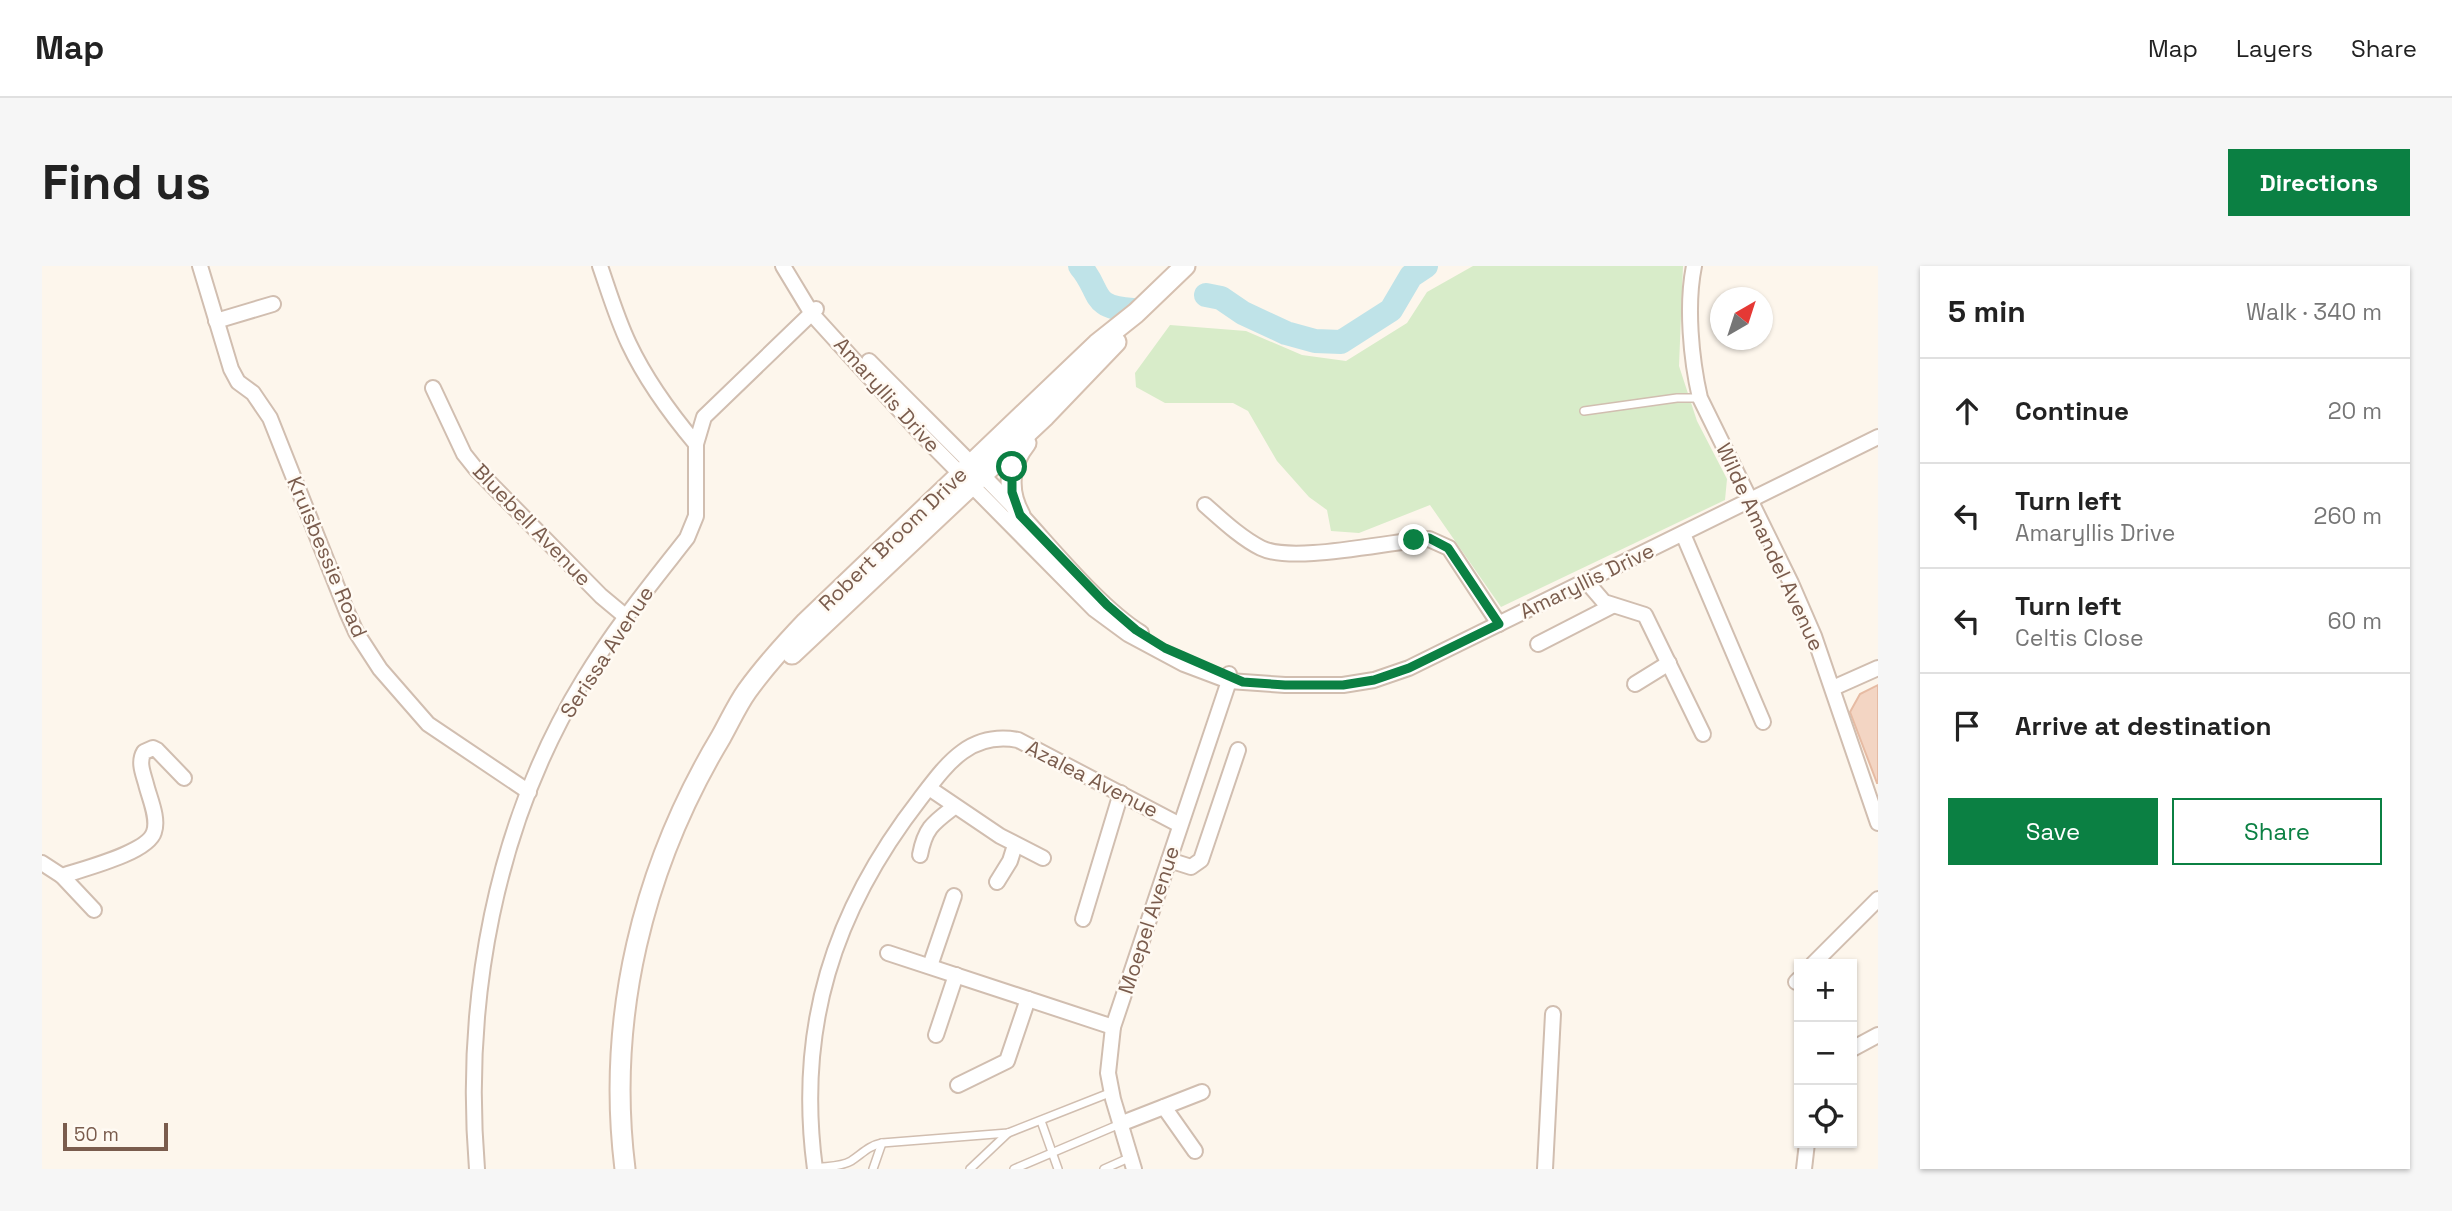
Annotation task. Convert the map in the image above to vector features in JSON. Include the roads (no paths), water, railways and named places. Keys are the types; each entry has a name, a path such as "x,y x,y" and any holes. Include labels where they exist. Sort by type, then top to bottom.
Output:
{"street":[{"name":"Kruisbessie Road","path":"200,266 231,369 238,382 253,393 270,418 356,632 380,669 428,724 529,792"},
{"path":"600,266 619,322 639,363 663,401 696,444"},
{"name":"Amaryllis Drive","path":"783,266 801,297 814,312 1107,619 1155,650 1234,679 1285,685 1343,685 1374,680 1409,668 1878,437"},
{"name":"Robert Broom Drive","path":"625,1169 621,1092 622,1033 635,945 650,893 677,820 729,724 785,661 1097,344 1136,313 1185,266"},
{"name":"Wilde Amandel Avenue","path":"1694,266 1691,299 1695,378 1700,398 1791,583 1833,688 1878,823"},
{"path":"216,321 273,304"},
{"name":"Serissa Avenue","path":"477,1169 473,1118 477,1017 494,904 503,867 529,792 554,734 583,681 625,617 693,527 697,503 696,444 704,417 814,312"},
{"name":"Robert Broom Drive","path":"971,474 1045,416 1108,352 1136,313"},
{"name":"Bluebell Avenue","path":"433,388 464,454 476,469 625,617"},
{"path":"1020,515 1012,492 1012,467 1019,452 1045,416"},
{"name":"Amaryllis Drive","path":"971,474 1020,515 1073,572 1136,630 1165,648 1234,679"},
{"path":"1205,505 1250,541 1275,552 1322,552 1429,538 1439,541 1448,548 1499,624"},
{"path":"1684,534 1763,722"},
{"path":"1586,582 1600,599 1612,606 1645,615 1703,734"},
{"path":"1538,644 1612,606"},
{"path":"1635,684 1669,663"},
{"path":"1833,688 1878,668"},
{"name":"Moepel Avenue","path":"1133,1163 1112,1092 1109,1055 1113,1027 1180,825 1234,679"},
{"name":"Azalea Avenue","path":"815,1168 809,1098 811,1065 819,1007 829,967 844,924 866,878 895,831 955,758 979,742 1003,738 1032,746 1180,825"},
{"path":"62,876 121,856 151,838 155,822 141,762 144,752 153,748 157,750 184,778"},
{"path":"1169,860 1191,867 1201,860 1238,750"},
{"path":"929,788 1015,845 1043,858"},
{"path":"1083,919 1121,793"},
{"path":"920,855 923,838 929,828 954,807"},
{"path":"997,882 1010,861 1015,845"},
{"path":"42,863 62,876 94,909"},
{"path":"930,966 954,895"},
{"path":"1818,959 1878,899"},
{"path":"888,953 1113,1027"},
{"path":"936,1035 956,975"},
{"path":"958,1085 1007,1061 1028,999"},
{"path":"1545,1169 1553,1014"},
{"path":"1857,1046 1878,1035"},
{"path":"1120,1124 1202,1092"},
{"path":"1164,1107 1195,1152"},
{"path":"1804,1169 1806,1148"}],"lane":[{"path":"1584,411 1676,398 1700,398"},
{"path":"815,1168 842,1165 872,1145 882,1143 1008,1133 1112,1092"},
{"path":"1041,1121 1058,1169"},
{"path":"1014,1169 1120,1124"},
{"path":"970,1169 1008,1133"},
{"path":"873,1169 882,1143"},
{"path":"1104,1169 1133,1163"}],"waterway":[{"path":"1080,266 1103,302 1119,309 1133,310"},
{"path":"1206,295 1221,298 1243,313 1286,333 1315,341 1341,342 1391,310 1411,276 1426,266"}]}
